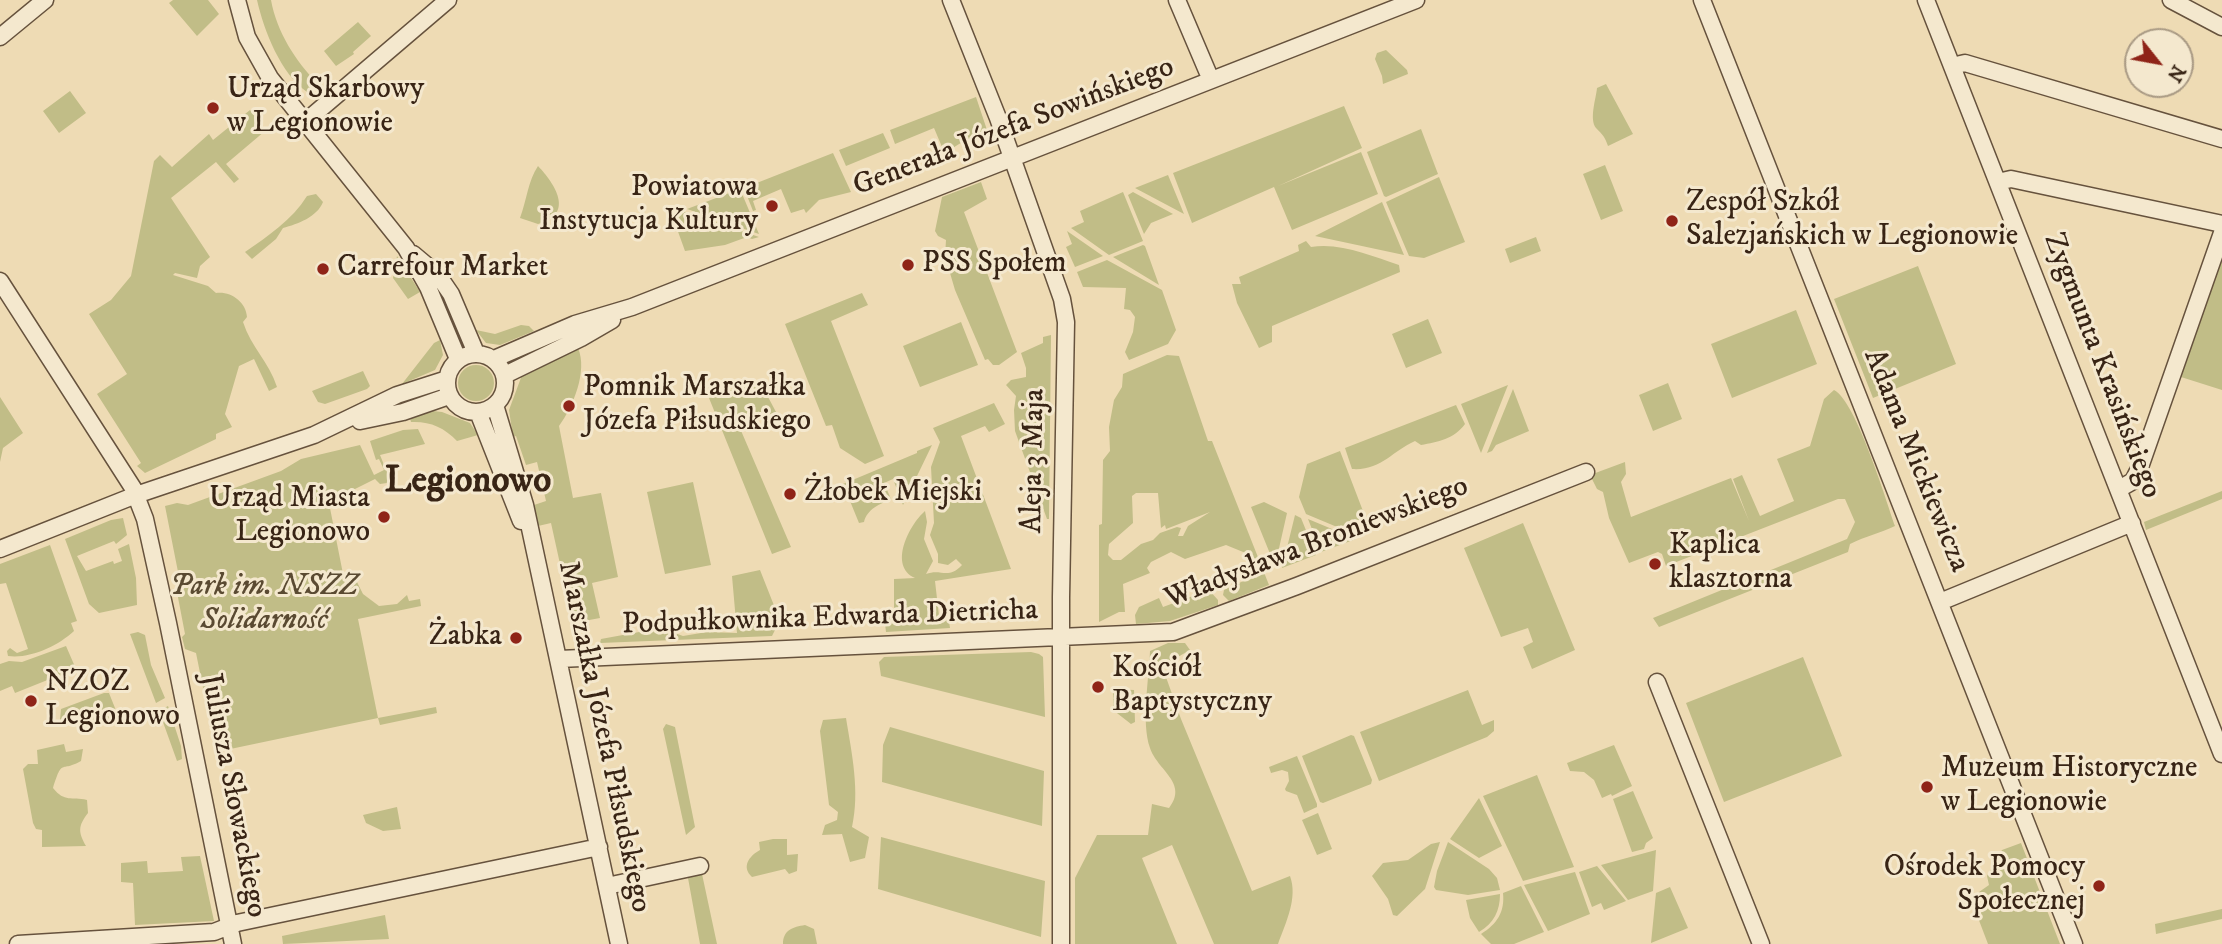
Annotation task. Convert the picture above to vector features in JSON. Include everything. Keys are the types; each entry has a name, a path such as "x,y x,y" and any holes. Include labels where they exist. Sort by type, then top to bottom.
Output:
{"street":[{"path":"0,37 45,0"},
{"path":"237,0 244,29 257,58 406,248 438,275 451,294 476,353"},
{"path":"305,122 448,0"},
{"name":"Aleja 3 Maja","path":"951,0 1012,159 1062,299 1066,322 1061,637 1061,944"},
{"path":"1177,0 1211,80"},
{"name":"Generała Józefa Sowińskiego","path":"494,359 575,324 632,307 1416,0"},
{"name":"Adama Mickiewicza","path":"1702,0 2074,944"},
{"name":"Zygmunta Krasińskiego","path":"1926,0 2222,754"},
{"path":"2171,0 2222,27"},
{"path":"1952,66 1965,63 2222,139"},
{"path":"1998,182 2011,179 2222,224"},
{"path":"2119,489 2133,481 2140,467 2222,233"},
{"path":"406,248 432,298 458,359"},
{"name":"Juliusza Słowackiego","path":"0,281 136,495 145,519 233,944"},
{"name":"Generała Józefa Sowińskiego","path":"505,375 580,338 632,307"},
{"path":"476,353 494,359 505,375 505,388 495,405 478,412 465,410 449,396 447,379 450,369 458,359 467,355 476,353"},
{"path":"341,424 397,395 447,379"},
{"path":"0,549 136,495 341,424 403,411 449,396"},
{"name":"Marszałka Józefa Piłsudskiego","path":"495,405 525,505 619,944"},
{"name":"Marszałka Józefa Piłsudskiego","path":"478,412 514,507 532,542"},
{"name":"Władysława Broniewskiego","path":"1061,637 1173,632 1586,472"},
{"path":"1940,602 2132,523"},
{"name":"Podpułkownika Edwarda Dietricha","path":"559,659 1061,637"},
{"path":"1657,682 1761,944"},
{"path":"18,944 206,933 599,847"},
{"path":"607,886 700,866"}],"green space":[{"path":"173,0 208,0 219,14 197,36 169,3"},
{"path":"257,0 271,0 288,46 317,83 307,92 289,74 275,51"},
{"path":"358,22 371,36 353,52 354,54 336,66 324,51"},
{"path":"1386,50 1408,74 1383,84 1375,59 1377,53"},
{"path":"1606,84 1633,134 1608,146 1593,120 1597,88"},
{"path":"70,91 86,113 59,133 43,111"},
{"path":"976,97 988,133 982,139 961,143 945,154 934,128 895,144 890,130"},
{"path":"1344,106 1362,148 1278,186 1361,152 1378,194 1292,230 1274,187 1192,223 1173,173"},
{"path":"250,110 265,131 226,164 239,179 234,183 216,162 171,198 210,257 200,266 197,278 175,273 173,275 208,286 216,293 227,294 241,302 247,317 243,322 246,331 277,387 269,391 254,359 239,366 225,414 232,427 216,434 216,439 145,473 137,466 141,463 97,394 127,374 89,314 111,300 131,276 154,161 160,155 172,167 209,134 213,140"},
{"path":"1421,129 1438,174 1384,196 1367,152"},
{"path":"883,133 890,148 846,166 839,150"},
{"path":"833,153 851,192 819,200 806,213 804,209 791,213 781,189 753,201 756,210 753,211 744,188"},
{"path":"1605,165 1623,211 1601,220 1583,174"},
{"path":"538,166 555,189 559,206 550,219 538,224 520,218"},
{"path":"1168,175 1184,214 1135,188"},
{"path":"1439,177 1465,242 1424,258 1409,256 1386,202"},
{"path":"981,182 987,199 964,212 1017,352 999,365 985,360 955,290 945,256 946,240 935,231 942,197"},
{"path":"740,189 759,234 687,209"},
{"path":"1123,192 1143,241 1109,255 1071,228 1084,222 1080,211"},
{"path":"1133,192 1173,214 1151,223 1144,234 1128,195"},
{"path":"316,194 323,202 312,216 283,228 276,239 252,259 245,252 287,220 307,196"},
{"path":"1382,202 1404,255 1315,236"},
{"path":"683,211 759,237 747,237 725,245 685,251 672,215"},
{"path":"1067,231 1103,256 1075,267 1066,247 1072,244"},
{"path":"1536,237 1541,251 1510,263 1505,249"},
{"path":"1306,241 1311,247 1333,246 1367,254 1399,265 1400,272 1272,326 1272,342 1259,348 1237,303 1232,284 1241,284 1239,277 1299,251 1298,245"},
{"path":"1145,246 1159,285 1113,257"},
{"path":"397,256 420,292 408,299 393,278"},
{"path":"2222,259 2222,390 2181,377"},
{"path":"1107,260 1162,290 1176,330 1168,344 1129,360 1125,352 1133,332 1135,317 1130,310 1124,309 1126,288 1083,287 1077,272"},
{"path":"1918,266 1956,364 1873,398 1834,299"},
{"path":"862,293 868,305 831,321 884,456 865,464 840,448 832,425 826,426 785,324"},
{"path":"1796,310 1817,364 1732,398 1711,344"},
{"path":"1428,319 1442,353 1406,368 1392,334"},
{"path":"961,322 978,365 920,387 903,346"},
{"path":"521,325 529,326 534,331 500,345 486,343 476,330 495,334"},
{"path":"1051,335 1047,519 1015,431 1016,396 1006,385 1011,380 1026,377 1021,353 1043,343 1043,337"},
{"path":"440,340 443,355 435,370 402,384 434,343"},
{"path":"578,348 581,367 578,388 559,426 573,498 601,493 618,577 592,583 600,618 573,623 551,523 538,526 534,505 546,501 537,462 526,465 516,436 513,437 509,410 522,375"},
{"path":"1167,355 1179,356 1208,441 1212,441 1269,585 1229,601 1223,595 1224,590 1252,577 1248,554 1226,545 1185,559 1171,552 1151,562 1147,568 1150,573 1123,584 1125,612 1119,612 1099,622 1099,525 1102,524 1103,460 1110,451 1109,427 1114,400 1122,387 1123,374","holes":["1136,493 1158,493 1161,528 1165,525 1166,529 1210,512 1188,526 1183,536 1178,536 1181,528 1177,527 1141,544 1121,560 1113,560 1108,555 1109,544 1133,523 1132,496"]},
{"path":"476,365 489,370 494,383 489,396 476,401 463,396 458,383 463,370"},
{"path":"363,371 370,386 367,389 325,404 318,402 312,391"},
{"path":"759,380 776,412 739,426 791,547 772,554 709,398"},
{"path":"1668,383 1682,419 1653,431 1639,395"},
{"path":"1508,385 1481,453 1461,404"},
{"path":"1513,389 1529,431 1496,445 1487,453"},
{"path":"1834,390 1843,398 1861,431 1895,526 1850,544 1848,552 1659,627 1653,618 1847,539 1855,522 1845,499 1838,499 1666,566 1662,554 1658,552 1629,563 1609,518 1603,492 1597,489 1590,475 1625,462 1626,474 1621,482 1631,517 1731,478 1749,521 1733,479 1742,475 1760,516 1794,501 1777,459 1810,446 1824,399"},
{"path":"0,397 23,433 3,448 0,462"},
{"path":"994,403 1005,424 989,432 985,426 961,436 1011,569 935,581 939,616 948,615 950,628 886,632 884,615 894,613 894,579 915,578 907,572 902,555 908,535 925,511 927,522 924,539 933,561 926,574 953,572 962,565 956,559 948,565 938,563 938,554 930,535 934,523 931,467 940,442 933,428"},
{"path":"1456,405 1465,424 1451,436 1421,445 1415,441 1379,464 1352,469 1345,448"},
{"path":"433,411 470,423 478,435 457,441 436,426 411,422 410,418"},
{"name":"Park im. NSZZ Solidarność","path":"418,429 425,444 380,455 389,477 387,483 380,484 375,479 355,489 336,494 337,500 329,503 345,584 356,580 363,594 379,606 397,604 407,595 409,601 420,599 421,606 358,619 378,718 216,752 196,653 185,649 182,637 185,634 176,587 180,582 165,506 177,503 188,505 281,471 301,459 360,445 374,475 384,470 379,459 376,460 370,441 403,430"},
{"path":"932,445 903,505 893,479 884,483 891,499 874,508 864,522 859,523 843,484"},
{"path":"1340,451 1371,532 1361,537 1306,514 1299,497 1307,464"},
{"path":"693,482 711,565 665,574 647,492"},
{"path":"2222,491 2222,499 2146,530 2144,522"},
{"path":"1264,502 1287,513 1275,566 1251,507"},
{"path":"1295,515 1301,518 1316,555 1282,568"},
{"path":"123,518 127,535 116,544 114,541 77,556 86,571 113,561 114,564 122,561 118,549 129,544 136,578 137,605 99,613 89,604 65,539 111,520"},
{"path":"1308,519 1356,539 1321,552"},
{"path":"1523,523 1575,650 1532,669 1523,647 1533,642 1528,628 1501,637 1464,548"},
{"path":"50,545 77,621 71,623 74,631 43,650 8,656 7,651 10,648 17,653 28,649 6,583 0,584 0,564"},
{"path":"760,570 775,608 781,607 781,618 772,636 600,643 601,639 661,628 683,636 707,632 737,633 732,576"},
{"path":"1209,590 1218,600 1218,605 1170,621 1136,624 1135,615 1139,607 1159,598 1163,607"},
{"path":"138,632 145,635 151,665 165,698 156,703 130,634"},
{"path":"1168,643 1185,643 1190,650 1162,666 1252,891 1290,876 1292,901 1278,944 1214,944 1172,845 1142,858 1177,944 1075,944 1075,878 1097,835 1148,835 1152,804 1169,808 1174,799 1174,784 1150,748 1146,726 1150,651"},
{"path":"66,646 76,669 59,676 57,671 53,673 55,677 15,693 12,686 0,691 0,664 9,661 22,662"},
{"path":"1031,652 1043,657 1045,717 881,676 879,662 884,657"},
{"path":"1803,657 1842,756 1724,802 1686,703"},
{"path":"1113,689 1134,690 1135,722 1131,724 1113,710"},
{"path":"1468,690 1482,725 1494,720 1494,731 1487,737 1379,781 1360,732"},
{"path":"109,693 121,723 60,720 61,709"},
{"path":"168,706 181,746 182,759 177,761 159,711"},
{"path":"436,707 437,713 380,725 378,718"},
{"path":"846,718 855,786 852,827 869,837 865,858 850,862 842,834 822,835 825,825 837,820 838,812 829,805 820,731 823,720"},
{"path":"666,724 675,727 695,827 686,835 663,729"},
{"path":"890,727 1044,771 1042,826 882,782 883,745"},
{"path":"1354,736 1372,780 1371,784 1320,802 1302,756"},
{"path":"64,744 66,752 83,749 81,761 63,767 53,788 65,797 87,800 88,813 80,829 86,846 42,847 42,830 36,829 33,823 23,769 28,764 38,764 37,750"},
{"path":"1614,745 1632,786 1602,798 1594,780 1584,772 1570,771 1567,763"},
{"path":"1297,756 1317,804 1317,807 1304,813 1297,795 1285,789 1289,781 1288,772 1282,770 1271,773 1269,767"},
{"path":"1537,775 1574,867 1523,881 1483,796"},
{"path":"1633,791 1653,838 1646,843 1644,849 1632,852 1613,799"},
{"path":"1479,798 1502,846 1479,858 1450,839"},
{"path":"397,807 401,829 383,831 366,823 363,815"},
{"path":"1318,813 1332,849 1317,855 1302,820"},
{"path":"881,837 1045,881 1041,937 878,889"},
{"path":"787,839 787,855 798,854 797,871 789,874 785,869 752,877 747,866 753,855 760,850 759,842"},
{"path":"1440,842 1425,889 1397,916 1393,915 1388,899 1372,876 1383,863 1408,860 1431,844"},
{"path":"1448,842 1489,869 1497,878 1500,890 1468,895 1436,890 1434,887 1437,871"},
{"path":"2021,843 2060,944 1988,944 1972,902 1976,896 1994,905 1992,899 1979,892 1989,885 1987,876 2002,850"},
{"path":"1656,850 1653,891 1628,900 1601,865"},
{"path":"200,856 214,921 135,925 133,883 121,882 121,863 147,861 148,873 183,871 181,857"},
{"path":"1597,866 1626,901 1604,910 1601,903 1592,907 1579,872"},
{"path":"1575,872 1590,914 1548,931 1524,885"},
{"path":"702,874 717,944 700,944 688,878"},
{"path":"1521,886 1544,932 1514,944 1491,944 1481,934 1499,917 1503,906 1503,893"},
{"path":"1670,887 1688,928 1651,943 1656,893"},
{"path":"1500,894 1495,916 1489,925 1479,932 1470,918 1466,900"},
{"path":"2222,909 2222,919 2156,934 2155,924"},
{"path":"385,915 389,939 283,944 282,936"},
{"path":"805,925 814,929 817,944 783,944 785,935 790,930"}],"place":[{"name":"Urząd Skarbowy w Legionowie","path":"213,108"},
{"name":"Powiatowa Instytucja Kultury","path":"772,206"},
{"name":"Zespół Szkół Salezjańskich w Legionowie","path":"1672,221"},
{"name":"PSS Społem","path":"908,265"},
{"name":"Carrefour Market","path":"323,269"},
{"name":"Pomnik Marszałka Józefa Piłsudskiego","path":"569,406"},
{"name":"Żłobek Miejski","path":"790,494"},
{"name":"Urząd Miasta Legionowo","path":"384,517"},
{"name":"Kaplica klasztorna","path":"1655,564"},
{"name":"Żabka","path":"516,638"},
{"name":"Kościół Baptystyczny","path":"1098,687"},
{"name":"NZOZ Legionowo","path":"31,701"},
{"name":"Muzeum Historyczne w Legionowie","path":"1927,787"},
{"name":"Ośrodek Pomocy Społecznej","path":"2099,886"}],"district":[{"name":"Legionowo","path":"468,483"}]}
